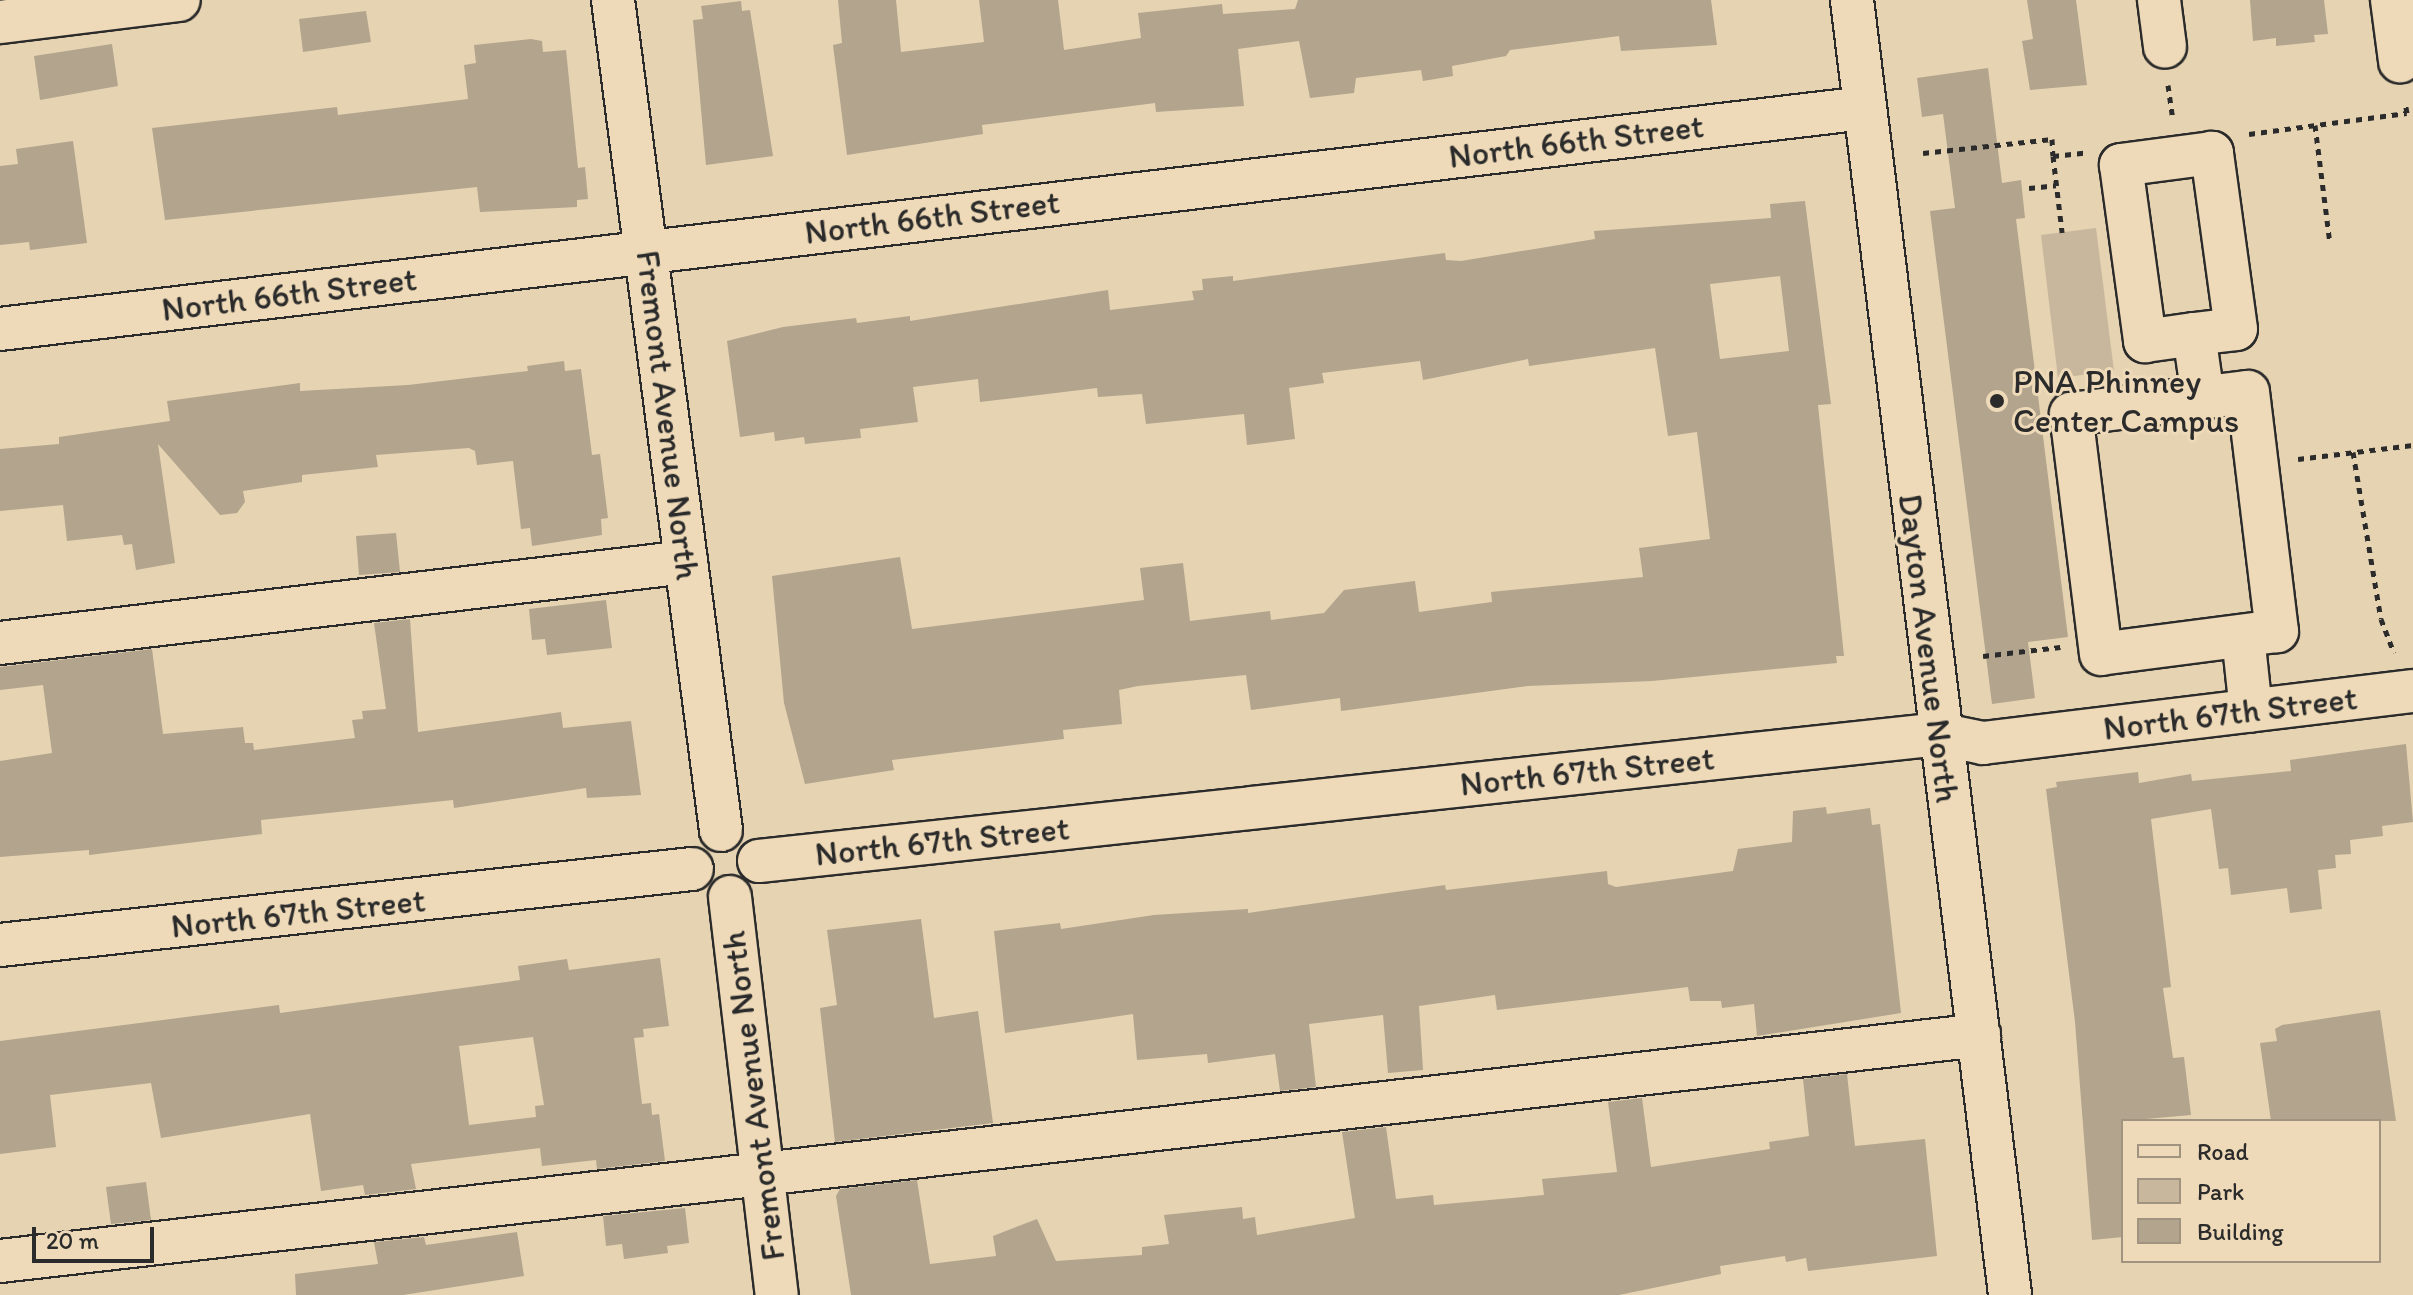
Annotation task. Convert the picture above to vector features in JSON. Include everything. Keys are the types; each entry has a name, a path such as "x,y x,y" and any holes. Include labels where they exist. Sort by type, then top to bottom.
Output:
{"street":[{"path":"0,22 179,0"},
{"name":"Fremont Avenue North","path":"613,0 721,830"},
{"name":"Dayton Avenue North","path":"1852,0 1939,734 2010,1295"},
{"path":"2159,0 2165,60"},
{"path":"2392,0 2400,61"},
{"name":"North 66th Street","path":"0,329 1865,108"},
{"path":"2212,153 2236,329 2194,334 2145,341 2121,165 2212,153"},
{"path":"2194,334 2203,397"},
{"path":"2251,711 2260,633 2248,392 2071,414 2101,654 2260,633"},
{"path":"0,643 686,562"},
{"name":"North 67th Street","path":"759,861 1939,734 1983,743 2251,711 2407,678"},
{"path":"721,830 747,836 759,861 753,884 730,897 701,888 692,869 696,845 721,830"},
{"name":"North 67th Street","path":"0,945 692,869"},
{"name":"Fremont Avenue North","path":"730,897 777,1295"},
{"path":"0,1261 762,1171 1979,1035"}],"path":[{"path":"2165,60 2172,114"},
{"path":"2257,133 2361,119"},
{"path":"2315,125 2330,243"},
{"path":"1923,153 2016,143"},
{"path":"2053,156 2062,232"},
{"path":"2029,188 2056,185"},
{"path":"2309,458 2413,445"},
{"path":"2353,452 2381,619 2407,678"},
{"path":"1983,656 2069,646"}],"green space":[{"path":"2096,228 2114,371 2058,378 2041,235"}],"building":[{"path":"838,0 896,0 901,52 984,42 979,0 1058,0 1064,50 1141,38 1138,13 1222,4 1223,14 1295,9 1298,0 1711,0 1717,45 1621,51 1619,36 1510,50 1506,56 1452,66 1453,76 1423,81 1421,70 1356,78 1354,93 1310,98 1299,41 1238,49 1244,106 1156,112 1155,103 982,125 983,134 847,155 833,45 842,43"},
{"path":"2027,0 2076,0 2087,85 2030,90 2022,41 2033,39"},
{"path":"2250,0 2324,0 2328,34 2314,35 2315,42 2276,46 2276,38 2253,41"},
{"path":"741,1 742,11 750,10 773,156 706,165 693,20 703,19 701,6"},
{"path":"366,11 371,42 303,52 299,19"},
{"path":"531,39 542,41 543,52 566,50 578,168 585,167 588,199 577,200 577,207 480,212 477,187 165,220 152,128 337,107 338,115 468,99 464,65 476,63 474,45"},
{"path":"112,44 118,86 40,100 34,56"},
{"name":"PNA Phinney Center Campus","path":"1988,68 2002,183 2021,180 2025,218 2016,219 2068,637 2028,642 2035,698 1992,704 1930,211 1955,208 1943,114 1922,117 1917,78"},
{"path":"73,141 87,243 30,250 29,242 0,245 0,166 18,164 16,149"},
{"path":"1805,201 1831,404 1818,405 1844,656 1836,656 1837,663 1652,681 1528,686 1341,711 1340,698 1251,710 1246,675 1138,686 1119,690 1122,724 1063,730 1064,739 892,760 894,770 805,784 784,703 772,576 900,557 912,629 1144,600 1140,568 1183,563 1190,621 1270,611 1271,620 1324,613 1344,590 1415,581 1419,612 1492,602 1491,592 1643,577 1639,548 1710,539 1697,432 1668,436 1655,348 1529,366 1528,359 1423,380 1420,361 1322,373 1324,383 1289,388 1295,439 1247,445 1244,414 1146,424 1142,394 1098,397 1097,388 980,402 978,379 913,387 918,422 860,429 861,438 805,444 804,437 775,441 774,432 740,437 727,341 783,327 856,318 857,323 910,316 910,321 1108,290 1110,310 1194,300 1192,291 1203,290 1202,279 1233,276 1233,281 1445,253 1446,260 1461,261 1595,239 1594,231 1771,218 1770,204","holes":["1780,276 1789,351 1720,359 1710,284"]},
{"path":"564,361 565,371 581,369 592,455 600,454 608,518 601,519 602,535 532,546 530,528 521,529 513,461 477,465 475,451 469,448 376,455 378,467 302,475 302,482 243,491 245,502 237,513 220,515 158,444 175,563 136,570 132,544 124,545 122,535 67,541 63,505 0,511 0,449 59,444 59,437 170,421 167,401 300,383 300,391 408,385 528,371 527,366"},
{"path":"396,533 400,572 359,575 356,536"},
{"path":"606,600 612,648 547,655 545,639 532,640 529,609"},
{"path":"410,619 418,732 561,712 563,728 631,721 641,795 587,798 586,788 454,808 453,800 261,820 262,834 89,855 89,850 0,857 0,761 52,753 43,685 0,690 0,667 152,649 163,734 243,727 245,743 253,743 254,750 355,738 352,720 363,719 362,711 386,709 374,623"},
{"path":"2406,744 2413,822 2382,826 2383,836 2350,840 2351,854 2335,855 2336,868 2318,870 2322,909 2290,913 2287,888 2231,895 2228,868 2219,869 2211,809 2151,819 2171,987 2163,988 2173,1058 2184,1057 2191,1115 2121,1119 2121,1237 2092,1240 2075,1022 2046,789 2057,787 2056,782 2138,772 2139,783 2191,774 2192,781 2291,771 2290,760"},
{"path":"1826,807 1827,814 1870,808 1872,825 1880,824 1901,1013 1757,1036 1754,1004 1722,1008 1721,1001 1690,1001 1688,987 1497,1010 1495,995 1419,1006 1423,1070 1388,1073 1383,1015 1309,1024 1316,1087 1280,1091 1275,1054 1208,1063 1207,1054 1137,1060 1133,1014 1005,1033 994,931 1060,923 1061,929 1154,915 1248,909 1248,913 1445,885 1446,890 1607,871 1608,884 1616,887 1733,871 1738,849 1792,842 1793,811"},
{"path":"921,919 934,1018 978,1011 993,1123 835,1142 820,1008 837,1005 827,930"},
{"path":"660,958 669,1026 643,1029 644,1037 634,1038 642,1104 651,1103 652,1115 659,1114 665,1161 597,1169 596,1160 542,1166 540,1148 411,1164 416,1189 365,1195 363,1185 321,1191 310,1114 161,1138 151,1083 50,1095 56,1147 0,1154 0,1041 279,1005 280,1013 520,980 518,966 567,959 569,970","holes":["533,1037 544,1105 535,1106 536,1117 469,1125 459,1046"]},
{"path":"2380,1010 2396,1121 2271,1119 2260,1043 2277,1041 2275,1029 2282,1025"},
{"path":"1847,1074 1855,1146 1925,1139 1937,1256 1808,1271 1806,1258 1786,1262 1785,1256 1720,1266 1721,1274 1619,1295 851,1295 836,1196 840,1189 917,1180 930,1264 996,1256 993,1236 1037,1219 1056,1261 1142,1255 1142,1247 1169,1244 1164,1215 1242,1207 1243,1219 1255,1217 1257,1235 1355,1218 1342,1132 1386,1127 1396,1199 1433,1195 1434,1205 1544,1195 1542,1179 1617,1172 1608,1102 1642,1098 1651,1167 1770,1149 1769,1142 1809,1136 1803,1079"},
{"path":"146,1182 151,1220 111,1224 106,1187"},
{"path":"685,1208 689,1243 667,1246 668,1253 624,1259 622,1244 606,1246 603,1216"},
{"path":"517,1232 524,1276 403,1295 296,1295 295,1274 378,1264 374,1242 424,1237 426,1245"}],"place":[{"name":"PNA Phinney Center Campus","path":"1997,401"}]}
